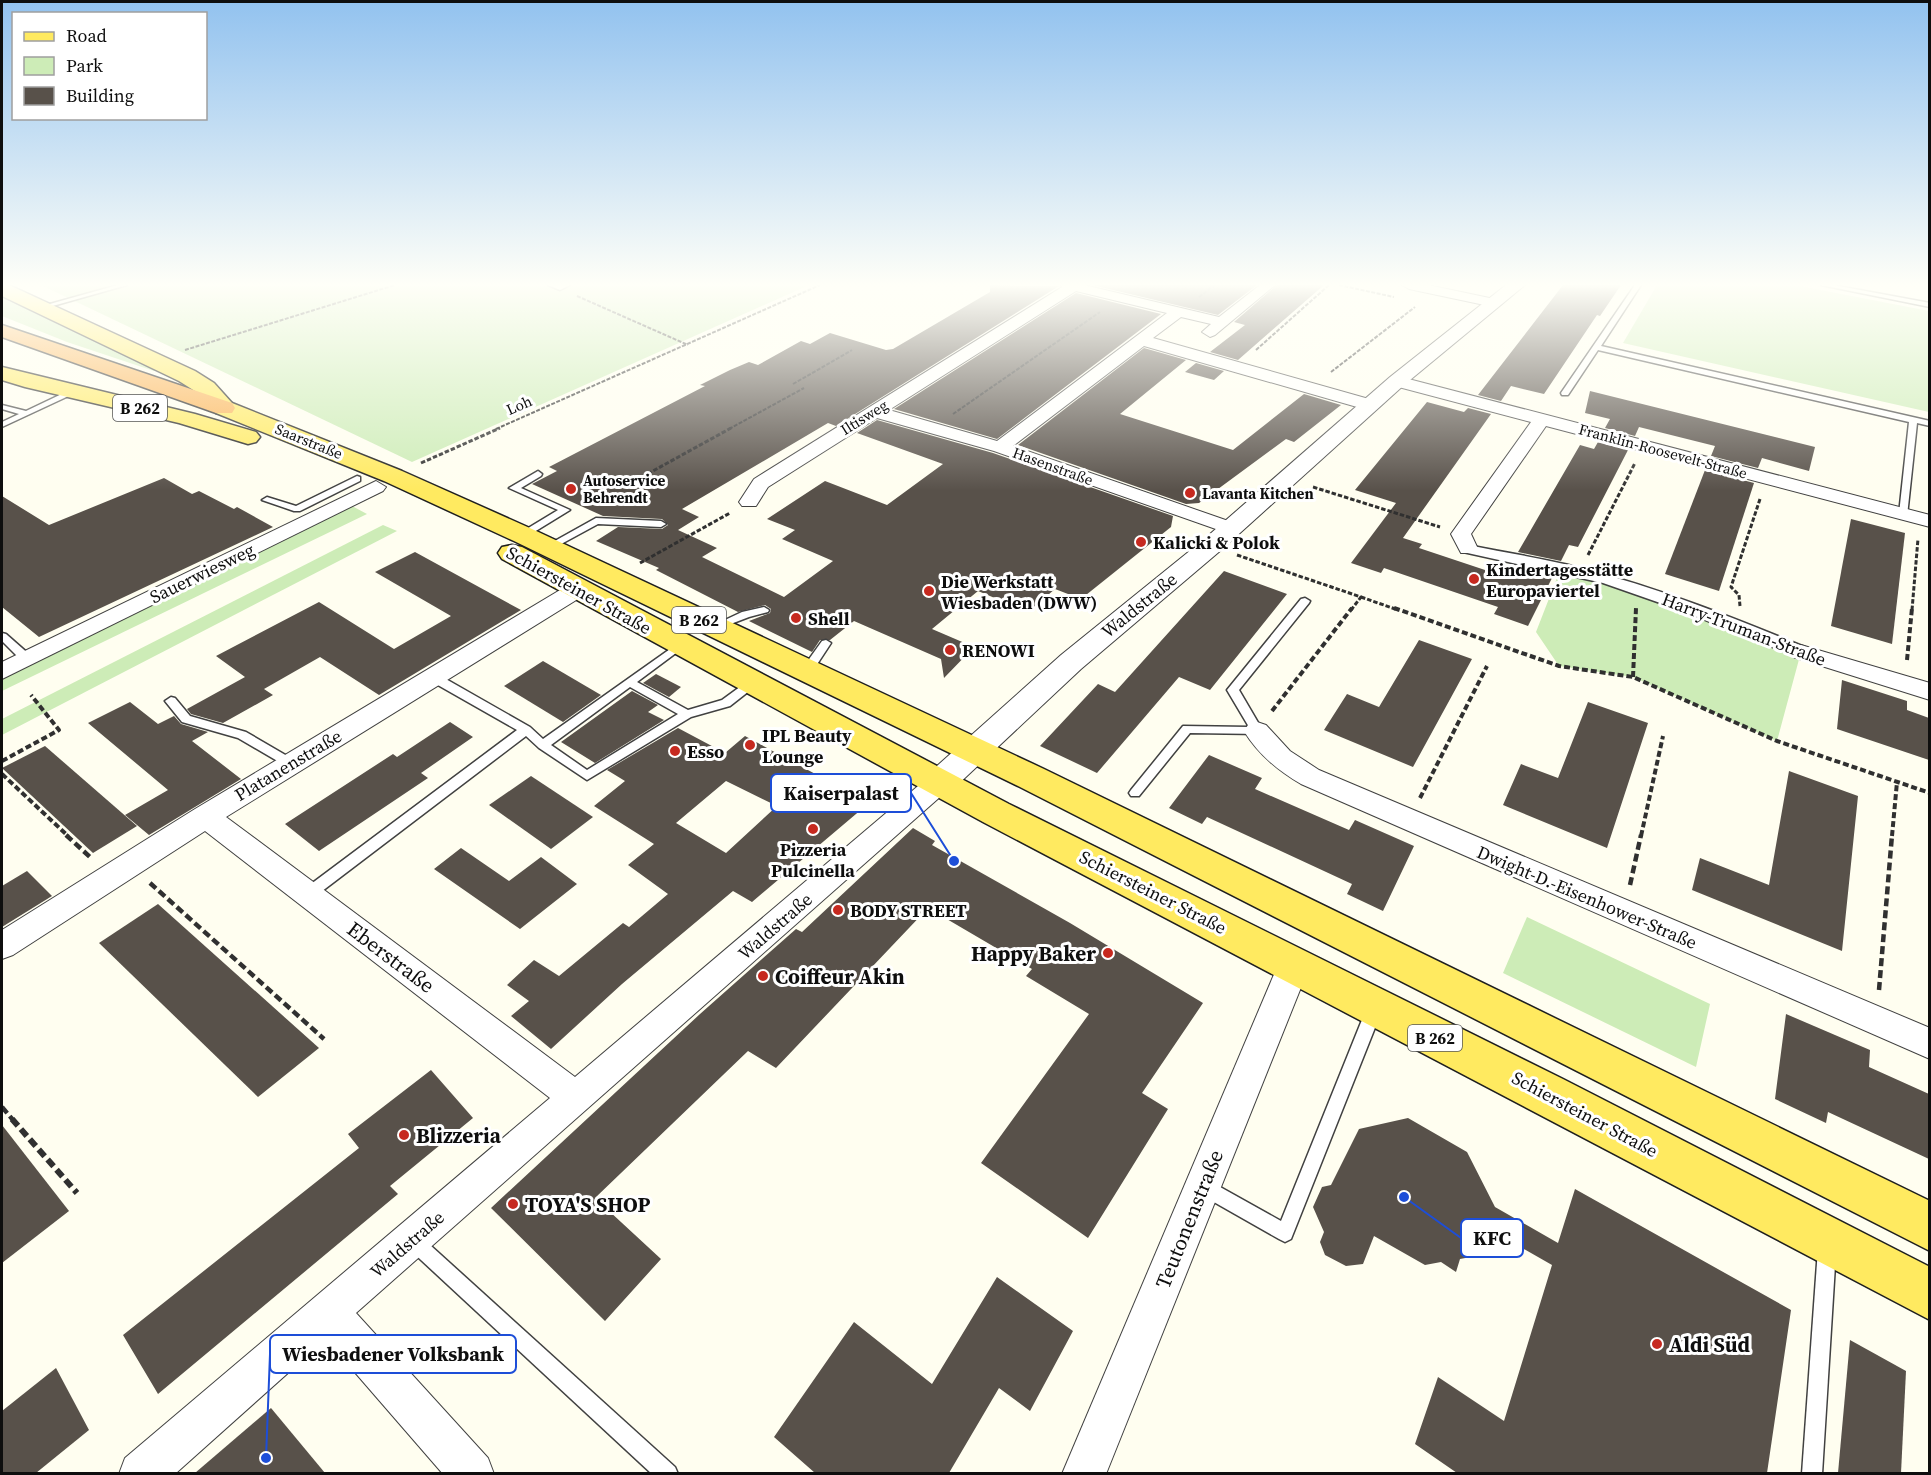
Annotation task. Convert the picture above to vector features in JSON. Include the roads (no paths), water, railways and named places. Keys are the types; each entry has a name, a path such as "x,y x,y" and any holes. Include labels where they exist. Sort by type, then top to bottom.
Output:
{"highway":[{"name":"B 262","path":"17,354 47,365 217,416"},
{"name":"B 262","path":"70,354 144,379 217,416"}],"main road":[{"name":"B 262","path":"140,354 187,376 206,388 217,416"},
{"name":"B 262","path":"2,373 71,393 217,416"},
{"name":"Saarstraße","path":"217,416 375,481"},
{"name":"Saarstraße","path":"217,416 375,481"},
{"name":"Schiersteiner Straße","path":"375,481 523,535 549,547 1115,819 1929,1227"},
{"name":"Schiersteiner Straße","path":"375,481 752,684 1929,1295"}],"street":[{"name":"Iltisweg","path":"749,502 761,483 963,354"},
{"path":"1000,447 1124,354"},
{"path":"1196,354 1370,405"},
{"name":"Waldstraße","path":"141,1473 940,782 1071,662 1431,354"},
{"name":"Franklin-Roosevelt-Straße","path":"1397,381 1918,518"},
{"name":"Hasenstraße","path":"874,411 930,429 1000,447 1230,528"},
{"path":"1464,541 1541,420"},
{"name":"Sauerwiesweg","path":"2,671 375,481"},
{"name":"Harry-Truman-Straße","path":"1464,541 1636,588 1801,652 1929,692"},
{"name":"Platanenstraße","path":"2,946 290,763 578,589"},
{"name":"Dwight-D.-Eisenhower-Straße","path":"1257,731 1268,747 1289,766 1408,820 1929,1044"},
{"name":"Eberstraße","path":"205,816 576,1098"},
{"name":"Teutonenstraße","path":"1083,1473 1294,965"},
{"path":"329,1312 472,1473"}],"lane":[{"path":"1565,393 1591,354"},
{"path":"1630,354 1929,424"},
{"path":"2,424 71,393"},
{"path":"2,407 27,414"},
{"path":"1913,420 1918,518"},
{"path":"523,535 565,510 514,488 538,474"},
{"path":"267,500 297,509 375,481"},
{"path":"549,547 596,521 661,524"},
{"path":"1257,731 1233,690 1305,601"},
{"path":"715,627 764,610"},
{"path":"2,636 27,659"},
{"path":"806,672 826,643"},
{"path":"543,745 680,645"},
{"path":"434,676 526,730 587,776 687,714 726,703 752,684"},
{"path":"629,682 687,714"},
{"path":"171,701 186,719 242,735 290,763"},
{"path":"1135,793 1187,729 1257,731"},
{"path":"308,894 526,730"},
{"path":"1203,1186 1285,1233 1375,1007"},
{"path":"412,1240 668,1473"},
{"path":"1812,1473 1827,1242"}],"place":[{"name":"Autoservice Behrendt","path":"571,489"},
{"name":"Lavanta Kitchen","path":"1190,493"},
{"name":"Kalicki & Polok","path":"1141,542"},
{"name":"Kindertagesstätte Europaviertel","path":"1474,579"},
{"name":"Die Werkstatt Wiesbaden (DWW)","path":"929,591"},
{"name":"Shell","path":"796,618"},
{"name":"RENOWI","path":"950,650"},
{"name":"IPL Beauty Lounge","path":"750,745"},
{"name":"Esso","path":"675,751"},
{"name":"Pizzeria Pulcinella","path":"813,829"},
{"name":"Kaiserpalast","path":"954,861"},
{"name":"BODY STREET","path":"838,910"},
{"name":"Happy Baker","path":"1108,953"},
{"name":"Coiffeur Akin","path":"763,976"},
{"name":"Blizzeria","path":"404,1135"},
{"name":"KFC","path":"1404,1197"},
{"name":"TOYA'S SHOP","path":"513,1204"},
{"name":"Aldi Süd","path":"1657,1344"},
{"name":"Wiesbadener Volksbank","path":"266,1458"}]}
